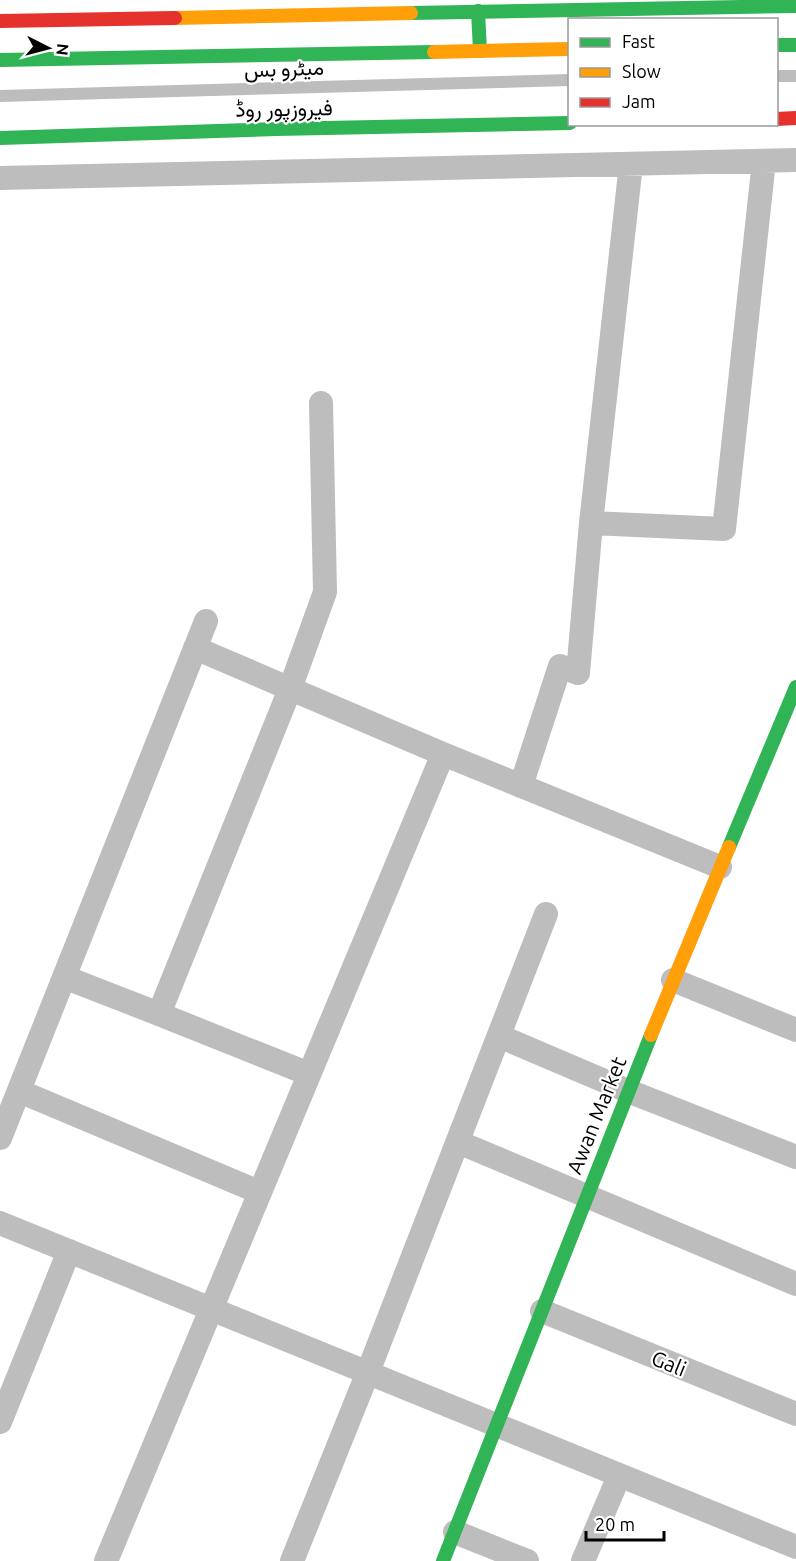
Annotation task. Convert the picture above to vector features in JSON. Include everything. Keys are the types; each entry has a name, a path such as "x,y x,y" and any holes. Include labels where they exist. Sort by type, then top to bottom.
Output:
{"street":[{"path":"0,21 390,7 478,11 796,6"},
{"path":"478,11 480,51"},
{"path":"778,45 796,45"},
{"path":"0,60 568,50"},
{"path":"778,119 796,118"},
{"name":"فیروزپور روڈ","path":"0,138 568,123"},
{"path":"0,178 796,160"},
{"path":"591,523 724,529 764,161"},
{"path":"521,786 560,666 578,672 591,523 631,164"},
{"path":"159,1014 290,689 325,592 321,403"},
{"path":"0,1138 206,621"},
{"path":"195,648 443,754 720,867"},
{"name":"Awan Market","path":"443,1561 628,1091 796,687"},
{"path":"106,1561 443,754"},
{"path":"292,1561 546,914"},
{"path":"64,977 309,1074"},
{"path":"673,980 796,1030"},
{"path":"499,1036 628,1091 796,1157"},
{"path":"19,1091 259,1192"},
{"path":"458,1142 796,1284"},
{"path":"0,1223 796,1547"},
{"path":"0,1422 69,1251"},
{"name":"Gali","path":"542,1311 796,1414"},
{"path":"583,1561 620,1476"},
{"path":"455,1532 527,1561"}],"lane":[{"path":"778,76 796,76"},
{"name":"میٹرو بس","path":"0,96 568,80"}],"traffic: fast":[{"path":"411,13 796,6"},
{"path":"478,11 480,51"},
{"path":"778,45 796,45"},
{"path":"0,60 434,52"},
{"path":"0,138 568,123"},
{"path":"729,847 796,687"},
{"path":"443,1561 651,1035"}],"traffic: slow":[{"path":"175,18 411,13"},
{"path":"434,52 568,49"},
{"path":"651,1035 729,847"}],"traffic: jam":[{"path":"0,21 175,18"},
{"path":"778,119 796,118"}]}
